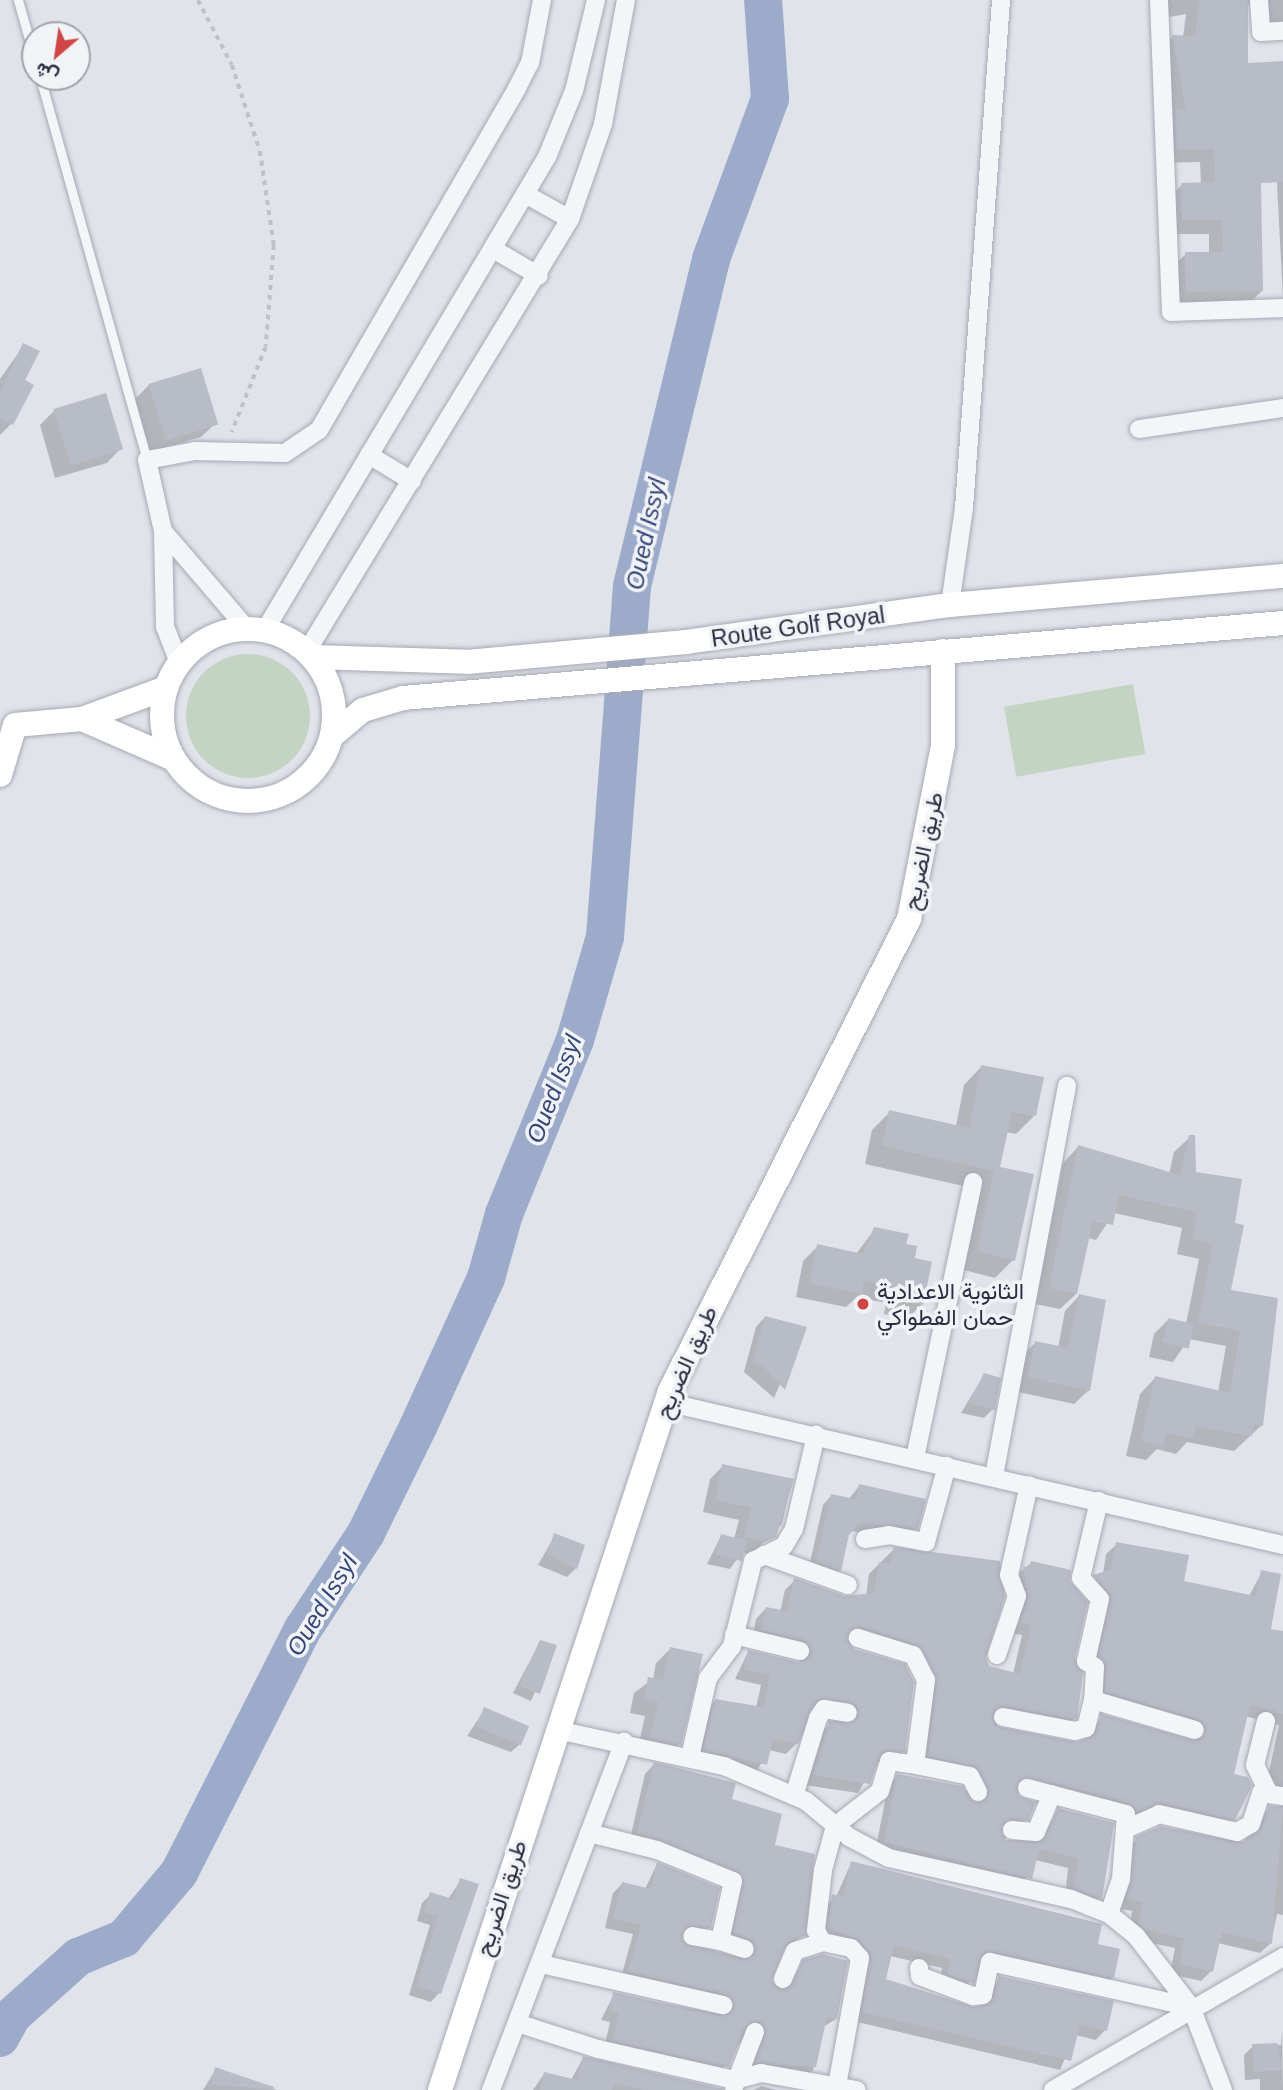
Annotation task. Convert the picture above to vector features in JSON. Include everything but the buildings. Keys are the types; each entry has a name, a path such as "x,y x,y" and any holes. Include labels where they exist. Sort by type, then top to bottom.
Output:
{"street":[{"path":"178,663 165,626 163,531 147,460 223,450 285,453 319,430 516,90 530,63 542,0"},
{"path":"174,759 164,737 166,688 178,663 208,638 256,629 369,455 525,194 566,114 596,0"},
{"path":"310,654 570,219 603,124 626,0"},
{"path":"950,605 964,508 1001,0"},
{"path":"1158,0 1171,312 1283,308"},
{"path":"1259,0 1261,32 1283,31"},
{"path":"525,194 570,219"},
{"path":"493,249 538,276"},
{"path":"1139,429 1283,408"},
{"path":"369,455 412,481"},
{"path":"82,719 174,759 212,793 262,800 307,778 333,735 332,693 310,654 256,629 163,531"},
{"name":"Route Golf Royal","path":"310,654 432,663 548,654 686,642 950,605 1283,576"},
{"name":"Route Golf Royal","path":"333,735 386,701 555,689 943,651 1283,623"},
{"name":"طريق الضريح","path":"440,2090 666,1402 909,919 943,746 943,651"},
{"path":"0,775 8,726 82,719 166,688"},
{"path":"994,1476 1067,1086"},
{"path":"915,1458 973,1182"},
{"path":"666,1402 1283,1545"},
{"path":"690,1757 708,1678 734,1635 749,1573 764,1555 790,1540 816,1435"},
{"path":"865,1539 889,1535 926,1542 947,1466"},
{"path":"997,1656 1017,1596 1009,1575 1029,1485"},
{"path":"1003,1717 1075,1731 1086,1728 1093,1700 1095,1667 1086,1661 1100,1599 1081,1578 1099,1501"},
{"path":"764,1555 848,1585"},
{"path":"734,1635 800,1651"},
{"path":"858,1638 913,1655 926,1676 911,1764"},
{"path":"1093,1700 1195,1730"},
{"path":"794,1796 818,1718 824,1709 848,1713"},
{"path":"1266,1721 1255,1765 1275,1794"},
{"path":"557,1730 690,1757 794,1796 835,1826 889,1858 1071,1899 1109,1914 1136,1936 1191,2007 1223,2090"},
{"path":"491,2090 624,1742"},
{"path":"822,1942 816,1930 835,1826 880,1791 889,1761 970,1776 978,1793"},
{"path":"1027,1788 1126,1814 1126,1829 1109,1914"},
{"path":"1126,1829 1159,1814 1237,1832 1251,1824 1261,1793 1275,1794"},
{"path":"1013,1830 1037,1832 1052,1794"},
{"path":"589,1833 657,1850 733,1881 720,1941"},
{"path":"692,1936 745,1949"},
{"path":"783,1979 795,1951 822,1942 851,1948 860,1958 837,2085"},
{"path":"1053,2090 1191,2007 1283,1957"},
{"path":"919,1968 920,1976 973,1996 983,1996 990,1962 1191,2007"},
{"path":"541,1964 723,2005"},
{"path":"517,2023 734,2085 761,2073 856,2090"},
{"path":"734,2085 755,2032"}],"lane":[{"path":"18,0 24,21"},
{"path":"44,91 147,460"}],"path":[{"path":"198,0 232,65 260,151 274,245 266,347 223,450"}],"green space":[{"path":"248,654 272,659 292,672 305,692 310,716 305,740 292,760 272,773 248,778 224,773 204,760 191,740 186,716 191,692 204,672 224,659"},
{"path":"1133,684 1145,754 1016,777 1004,707"}],"waterway":[{"name":"Oued Issyl","path":"0,2038 12,2016 78,1957 124,1938 179,1873 303,1629 366,1533 486,1278 504,1214 575,1040 605,937 632,586 711,259 770,99 763,0"}],"place":[{"name":"الثانوية الاعدادية حمان الفطواكي","path":"863,1304"}]}
